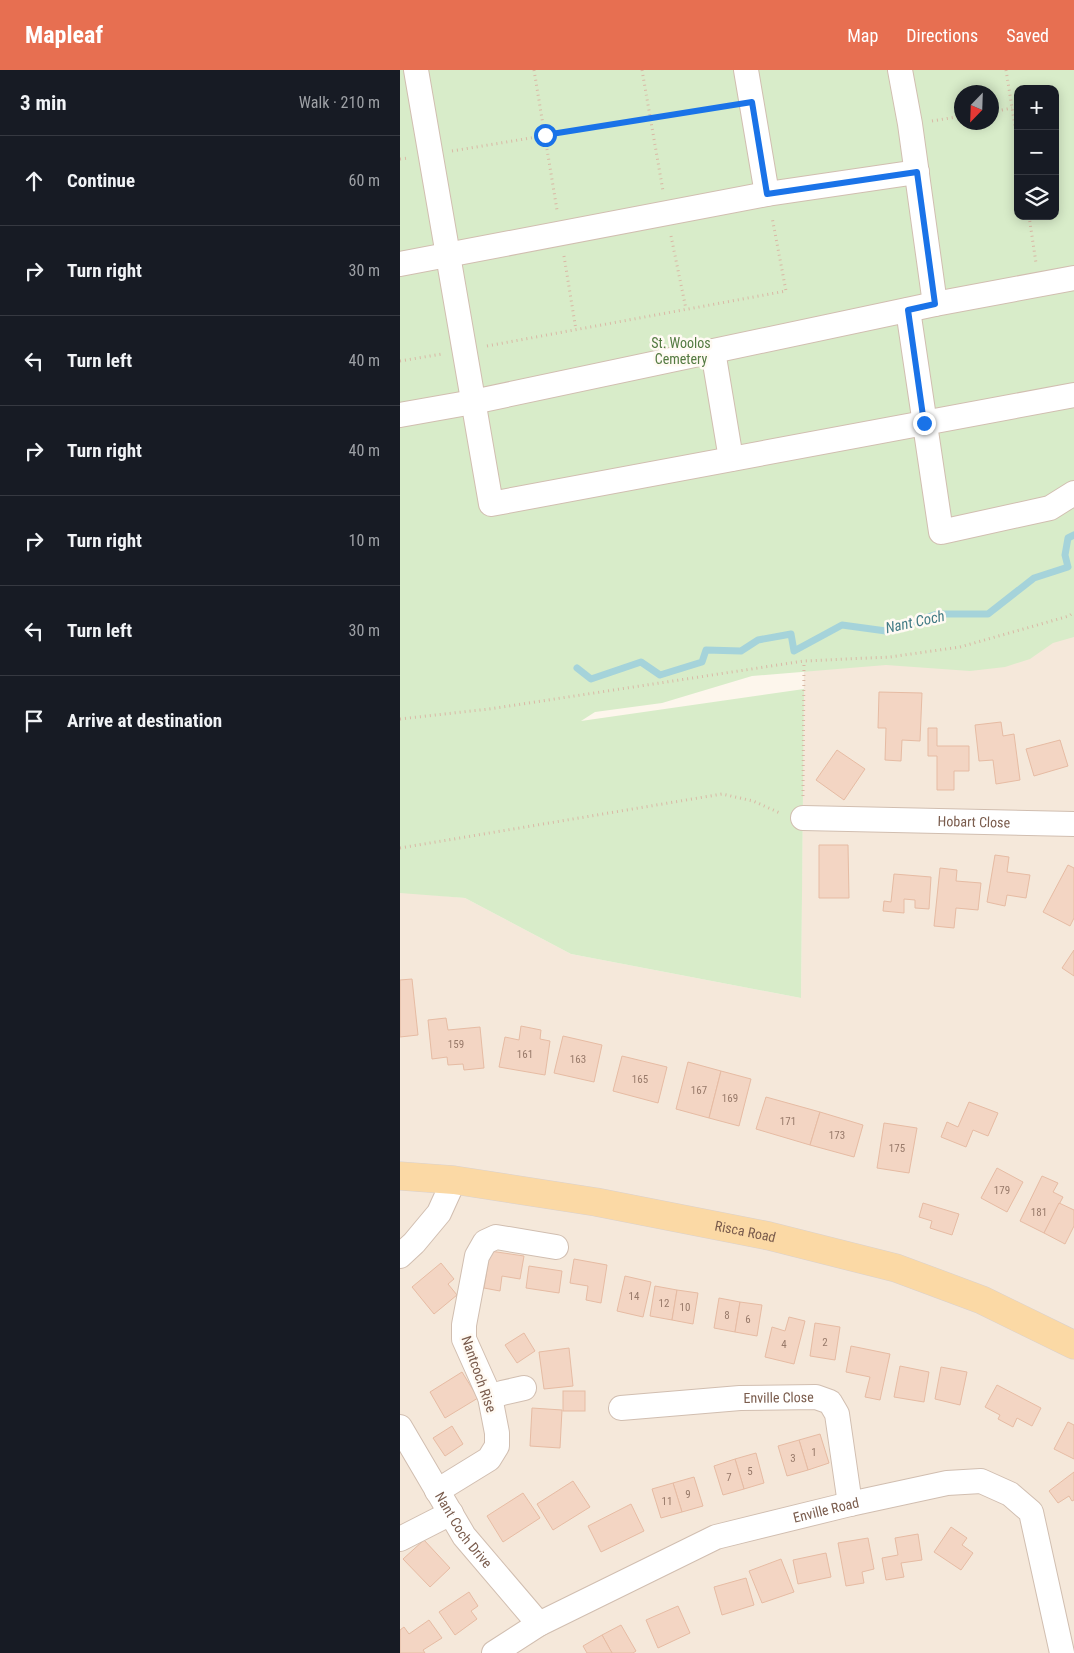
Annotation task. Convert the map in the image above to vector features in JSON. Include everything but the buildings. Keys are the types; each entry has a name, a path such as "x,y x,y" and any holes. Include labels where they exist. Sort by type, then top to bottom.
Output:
{"main road":[{"name":"Risca Road","path":"400,1176 454,1180 596,1202 769,1236 896,1268 982,1300 1074,1345"}],"street":[{"path":"416,70 491,504 1074,395"},
{"path":"746,70 767,194"},
{"path":"900,70 910,124 935,304"},
{"path":"400,264 767,194 917,172"},
{"path":"400,414 473,402 935,304 1074,278"},
{"path":"908,310 941,532 1050,508 1074,493"},
{"path":"713,351 731,459"},
{"name":"Hobart Close","path":"803,818 1074,824"},
{"path":"400,1256 414,1244 439,1213 454,1180"},
{"name":"Nantcoch Rise","path":"437,1491 489,1459 497,1446 497,1433 490,1397 464,1338 464,1325 477,1256 485,1242 496,1237 556,1247"},
{"path":"490,1397 502,1392 524,1388"},
{"name":"Enville Close","path":"622,1408 740,1398 816,1397 830,1402 837,1414 850,1504"},
{"name":"Nant Coch Drive","path":"400,1427 464,1536 539,1624"},
{"name":"Enville Road","path":"494,1653 539,1624 716,1537 850,1504 947,1483 981,1481 1010,1494 1031,1512 1062,1653"},
{"path":"400,1539 451,1513"}],"path":[{"path":"534,70 576,330"},
{"path":"1006,70 1016,130"},
{"path":"400,159 752,102"},
{"path":"999,111 1012,108"},
{"path":"910,124 954,117"},
{"path":"400,361 786,291 767,194"},
{"path":"1030,220 1040,284"},
{"path":"400,718 489,709 804,661 890,657 960,646 1069,616 1074,612"},
{"path":"400,848 722,794 753,800 792,818 803,818 804,661"}],"shaded area":[{"path":"1074,612 1074,1653 400,1653 400,892 465,898 571,954 801,998 804,661"}],"green space":[{"name":"St. Woolos Cemetery","path":"400,70 1074,70 1074,637 1053,643 1030,659 1005,667 970,671 886,665 752,676 662,703 595,712 581,721 804,689 801,998 571,954 465,898 400,893"}],"waterway":[{"name":"Nant Coch","path":"577,668 591,679 641,662 660,675 702,662 706,650 741,651 758,640 791,634 794,651 842,625 886,631 937,614 988,614 1034,578 1068,567 1065,555 1068,538 1074,535"}],"route":[{"path":"545,135 752,102 767,194 917,172 935,304 908,310 924,423"}]}
